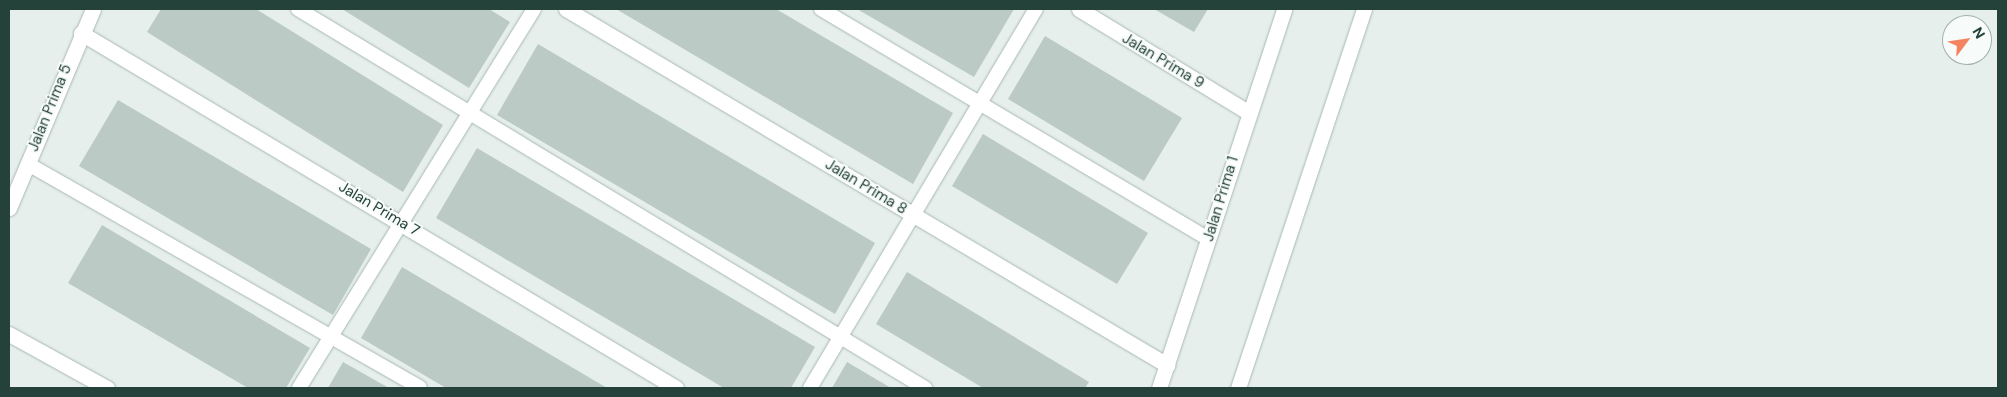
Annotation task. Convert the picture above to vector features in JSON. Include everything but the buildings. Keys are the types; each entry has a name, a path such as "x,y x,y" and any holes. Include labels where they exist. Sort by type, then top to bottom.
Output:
{"street":[{"name":"Jalan Prima 5","path":"9,208 81,33 93,9"},
{"name":"Jalan Prima 8","path":"566,9 1167,365"},
{"name":"Jalan Prima 9","path":"1079,9 1248,112"},
{"name":"Jalan Prima 1","path":"1159,388 1209,239 1248,112 1284,9"},
{"path":"1238,388 1364,9"},
{"name":"Jalan Prima 7","path":"81,33 401,222 676,388"},
{"path":"9,334 107,388"}],"lane":[{"path":"298,9 925,388"},
{"path":"299,388 534,9"},
{"path":"821,9 1209,239"},
{"path":"810,388 1036,9"},
{"path":"28,164 420,388"}]}
